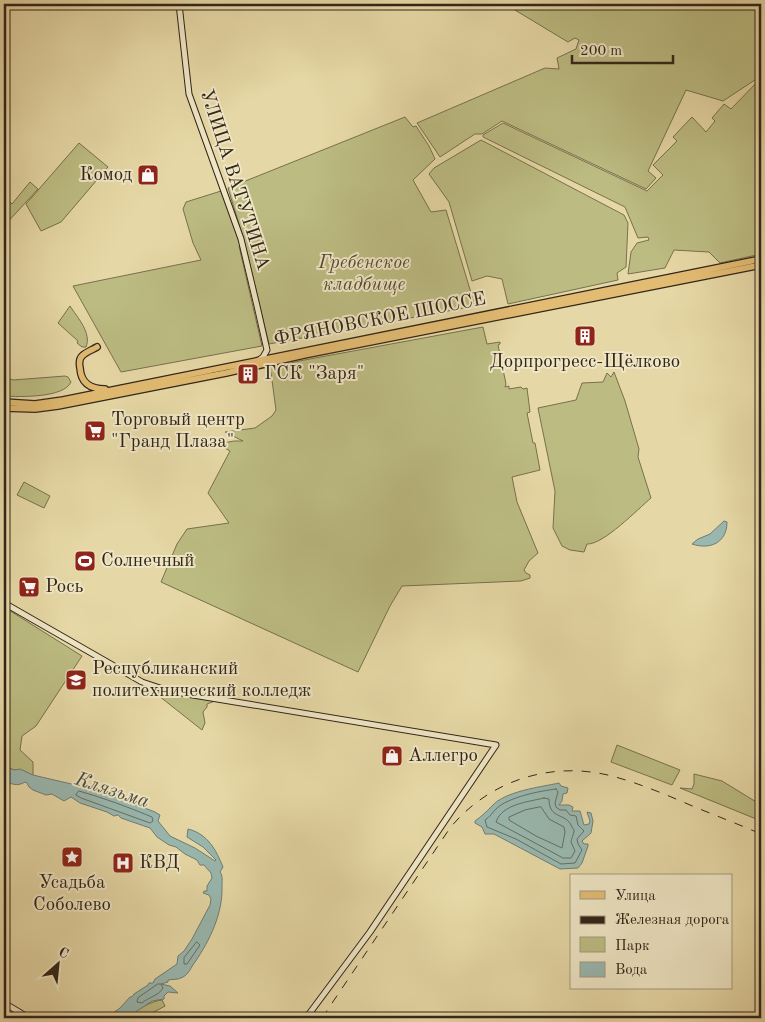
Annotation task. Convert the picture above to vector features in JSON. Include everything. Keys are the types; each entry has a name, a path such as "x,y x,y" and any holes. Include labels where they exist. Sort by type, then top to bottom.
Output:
{"main road":[{"name":"ФРЯНОВСКОЕ ШОССЕ","path":"4,402 48,403 761,259"},
{"name":"ФРЯНОВСКОЕ ШОССЕ","path":"4,408 35,410 58,406 226,373 314,353 761,266"},
{"path":"97,348 87,352 81,358 79,363 82,378 88,385 98,389 119,389"}],"street":[{"name":"УЛИЦА ВАТУТИНА","path":"180,4 189,94 241,239 266,350"},
{"path":"258,360 263,357 266,350 274,357"},
{"path":"4,603 128,675 152,686 187,694 496,745 370,932 306,1018"},
{"path":"4,1002 29,1018"}],"green space":[{"path":"505,4 761,4 761,76 723,101 686,90 648,171 656,178 646,189 502,121 482,134 475,134 440,157 417,123 545,68 559,69 557,58 576,49 579,40 575,38 568,42"},
{"path":"761,78 761,254 720,263 709,252 674,250 665,268 628,274 631,252 637,243 649,240 648,237 638,238 625,207 483,137 483,135 503,123 647,191 663,175 653,165 677,141 673,137 692,117 706,132 715,121 712,118 724,104 731,109"},
{"name":"Гребенское кладбище","path":"405,117 413,127 416,126 435,159 413,180 431,212 446,210 475,306 269,344 245,244 228,188"},
{"path":"481,140 624,215 628,223 626,267 617,273 618,280 508,304 502,279 487,276 472,281 449,202 429,174 434,168"},
{"path":"79,143 108,167 61,222 41,231 26,204"},
{"path":"30,182 38,189 4,226 4,196 12,204"},
{"path":"221,191 241,245 239,246 262,346 121,372 73,286 201,260 193,243 183,209 186,202"},
{"path":"70,306 80,320 87,336 86,347 82,347 77,343 78,341 58,323"},
{"path":"483,327 487,344 500,342 498,345 505,387 509,386 509,389 527,388 530,412 527,413 540,470 512,477 517,502 538,553 529,561 524,570 530,575 530,578 521,581 402,586 390,606 358,672 161,582 177,544 187,529 229,523 208,493 230,451 218,444 243,441 225,432 255,428 272,416 276,410 271,373 268,367 276,365 278,370 279,366 299,361"},
{"path":"614,372 625,401 639,449 638,457 651,498 611,533 594,543 587,544 584,552 570,550 562,546 553,528 555,491 538,408 576,400 582,383 603,382 607,373 611,377"},
{"path":"65,376 71,382 67,387 51,394 4,396 4,377 13,380"},
{"path":"24,482 50,496 44,508 17,495"},
{"path":"4,607 82,656 36,726 22,736 20,750 33,762 33,775 4,767"},
{"path":"159,691 215,701 207,704 203,712 205,723 202,730 159,696"},
{"path":"617,745 680,770 672,785 611,762"},
{"path":"694,774 722,781 761,804 761,821 680,788 692,789"},
{"path":"162,1000 165,1006 143,1018 126,1018 143,1007"}],"water":[{"path":"724,521 727,522 726,529 721,540 705,546 692,544 710,534"},
{"path":"4,767 15,770 20,769 33,775 97,790 155,812 160,815 158,821 170,836 195,848 215,861 203,847 187,837 188,829 201,835 210,844 223,867 220,872 222,875 222,896 218,916 201,954 185,976 168,980 168,982 161,984 170,986 178,993 168,992 164,999 152,1001 126,1018 106,1018 120,1008 130,997 149,983 153,983 155,979 177,964 178,956 192,939 210,905 211,899 209,895 203,893 207,891 207,886 212,878 211,873 204,865 200,865 197,860 157,837 150,828 80,803 71,797 64,801 52,794 46,795 33,790 25,782 17,785 9,783 4,780"},
{"path":"559,783 561,786 568,788 567,793 563,794 559,805 569,805 573,807 572,811 580,811 584,825 589,824 590,821 587,812 591,813 593,821 591,833 582,841 584,844 588,844 588,846 582,863 578,868 560,869 494,834 485,834 482,827 475,823 498,801 505,797 524,790"}],"waterway":[{"path":"4,209 6,204"}],"railway":[{"path":"322,1018 450,828 466,811 485,796 505,785 549,772 596,773 646,787 761,834"},
{"path":"4,1009 19,1018"}],"place":[{"name":"Комод","path":"148,175"},
{"name":"Дорпрогресс-Щёлково","path":"585,336"},
{"name":"ГСК \"Заря\"","path":"248,374"},
{"name":"Торговый центр \"Гранд Плаза\"","path":"95,431"},
{"name":"Солнечный","path":"85,561"},
{"name":"Рось","path":"29,587"},
{"name":"Республиканский политехнический колледж","path":"76,680"},
{"name":"Аллегро","path":"392,756"},
{"name":"Усадьба Соболево","path":"72,857"},
{"name":"КВД","path":"123,863"}],"water label":[{"name":"Клязьма","path":"112,791"}]}
